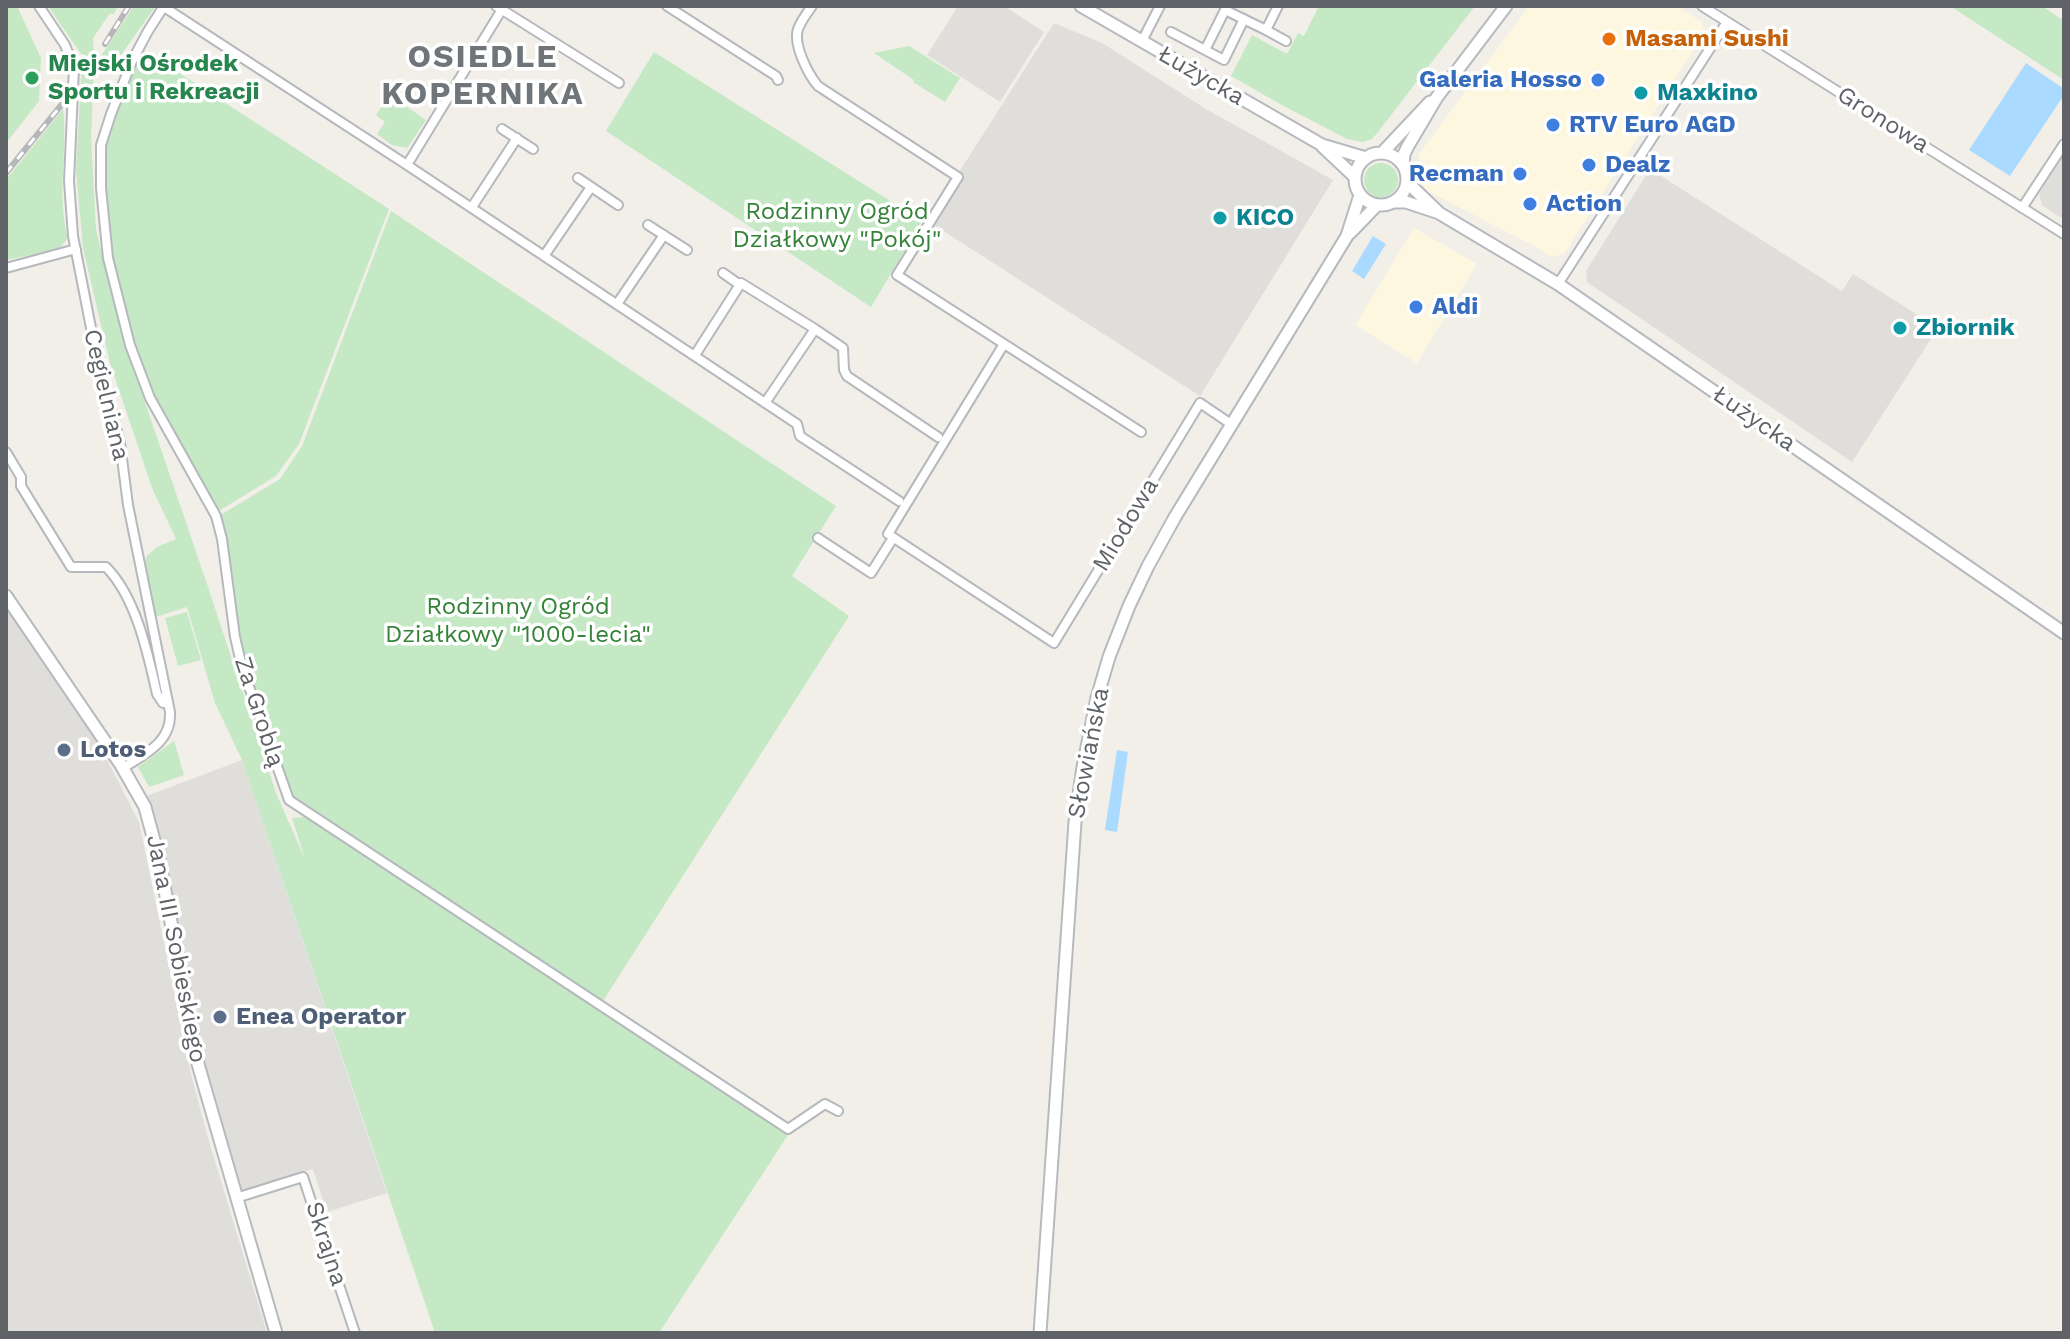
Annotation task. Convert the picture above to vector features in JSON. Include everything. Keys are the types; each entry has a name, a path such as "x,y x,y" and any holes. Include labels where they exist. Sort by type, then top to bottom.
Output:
{"street":[{"name":"Cegielniana","path":"39,6 65,45 74,67 69,194 76,249 93,338 120,443 128,505 170,718 165,735 152,749 123,768"},
{"path":"164,6 695,355 797,424 800,436 899,501"},
{"name":"Za Groblą","path":"164,6 132,61 101,145 101,188 108,258 130,345 150,398 216,516 242,667 289,800 788,1129 825,1104 838,1111"},
{"path":"667,6 778,80"},
{"path":"812,6 797,36 810,77 818,86 958,177 897,275 1141,432"},
{"name":"Łużycka","path":"1081,6 1322,145 1366,158"},
{"path":"1142,41 1160,6"},
{"path":"1266,30 1278,6"},
{"path":"1403,165 1408,146 1437,97 1506,6"},
{"name":"Gronowa","path":"1702,6 2064,234"},
{"path":"407,165 501,7 619,83"},
{"path":"1205,50 1226,8 1286,41"},
{"path":"1171,32 1224,60 1244,19"},
{"path":"1558,284 1727,22"},
{"path":"1382,153 1394,156 1403,165 1408,183 1404,194 1389,205 1370,203 1360,195 1355,177 1357,170 1366,158 1382,153 1437,97"},
{"path":"502,129 533,149"},
{"path":"472,207 517,138"},
{"path":"2022,208 2064,144"},
{"name":"Łużycka","path":"1322,145 1355,177"},
{"path":"578,178 618,205"},
{"name":"Łużycka","path":"1408,183 1439,213"},
{"path":"544,256 591,187"},
{"name":"Słowiańska","path":"1347,236 1360,195"},
{"name":"Łużycka","path":"1395,202 1406,202 1439,213 1558,284 2064,633"},
{"name":"Słowiańska","path":"1040,1333 1075,822 1092,717 1109,657 1136,591 1160,544 1231,424 1347,236 1377,205"},
{"path":"648,225 687,250"},
{"path":"617,304 664,235"},
{"path":"6,268 76,249"},
{"path":"723,273 843,348 847,376 938,437"},
{"path":"695,355 740,285"},
{"path":"765,403 815,329"},
{"path":"818,538 871,573 893,538 888,534 1004,344"},
{"name":"Miodowa","path":"893,538 1054,643 1200,403 1231,424"},
{"path":"8,456 21,477 21,486 71,567 106,567 122,588 140,632 157,694 163,703 168,702"},
{"name":"Jana III Sobieskiego","path":"6,596 123,768 140,796 151,824 198,1064 276,1333"},
{"name":"Skrajna","path":"236,1198 303,1177 355,1333"}],"shaded area":[{"path":"958,6 1004,6 1044,32 1000,102 927,55"},
{"path":"1529,6 1677,6 1702,22 1704,33 1564,254 1552,257 1424,189 1419,154"},
{"path":"1054,23 1102,43 1206,109 1333,180 1200,396 928,221"},
{"path":"2064,154 2064,220 2042,205 2039,193"},
{"path":"1650,169 1842,291 1853,274 1938,328 1852,462 1587,282 1586,271"},
{"path":"1414,228 1477,264 1417,363 1355,325"},
{"path":"6,605 100,746 139,822 191,1074 267,1333 6,1333"},
{"path":"242,760 387,1193 327,1212 313,1169 229,1195 193,1069 179,959 144,797"}],"green space":[{"name":"Miejski Ośrodek Sportu i Rekreacji","path":"6,6 17,6 41,58 39,101 6,143"},
{"path":"48,6 118,6 93,38 94,58 81,54"},
{"path":"134,6 156,6 118,59 99,59"},
{"path":"1319,6 1475,6 1378,132 1372,139 1363,142 1347,139 1231,76 1252,35 1287,54 1298,33 1304,36"},
{"path":"1950,6 2042,6 2064,21 2064,80"},
{"path":"909,46 960,78 945,102 874,53"},
{"path":"142,49 389,209 299,444 276,476 217,512 161,415 132,344 112,257 105,188 105,145"},
{"name":"Rodzinny Ogród Działkowy \"Pokój\"","path":"654,52 922,221 871,307 606,131"},
{"path":"82,60 94,65 91,138 96,229 120,329 276,793 305,859 292,818 305,817 788,1135 659,1333 435,1333 242,760 215,703 187,607 156,617 143,566 147,556 157,547 176,539 152,488 110,363 83,248 76,170"},
{"path":"390,95 426,120 407,148 392,145 377,134 385,122 376,115"},
{"path":"63,109 62,189 68,238 59,249 6,260 6,180"},
{"path":"1381,163 1393,168 1398,180 1393,192 1381,197 1369,192 1364,180 1369,168"},
{"name":"Rodzinny Ogród Działkowy \"1000-lecia\"","path":"391,211 836,506 792,576 849,616 603,1001 293,797 247,663 239,633 227,542 219,516 280,479 302,446"},
{"path":"187,612 201,660 178,666 165,618"},
{"path":"174,741 184,775 149,787 138,767"}],"water":[{"path":"2026,63 2064,89 2064,95 2010,176 1969,150"},
{"path":"1373,236 1386,244 1364,279 1352,271"},
{"path":"1117,750 1128,752 1117,832 1105,830"}],"railway":[{"path":"105,44 129,6"},
{"path":"6,173 63,103"}],"place":[{"name":"Masami Sushi","path":"1609,39"},
{"name":"Miejski Ośrodek Sportu i Rekreacji","path":"32,78"},
{"name":"Galeria Hosso","path":"1598,80"},
{"name":"Maxkino","path":"1641,93"},
{"name":"RTV Euro AGD","path":"1553,125"},
{"name":"Dealz","path":"1589,165"},
{"name":"Recman","path":"1520,174"},
{"name":"Action","path":"1530,204"},
{"name":"KICO","path":"1220,218"},
{"name":"Aldi","path":"1416,307"},
{"name":"Zbiornik","path":"1900,328"},
{"name":"Lotos","path":"64,750"},
{"name":"Enea Operator","path":"220,1017"}],"district":[{"name":"OSIEDLE KOPERNIKA","path":"483,76"}]}
